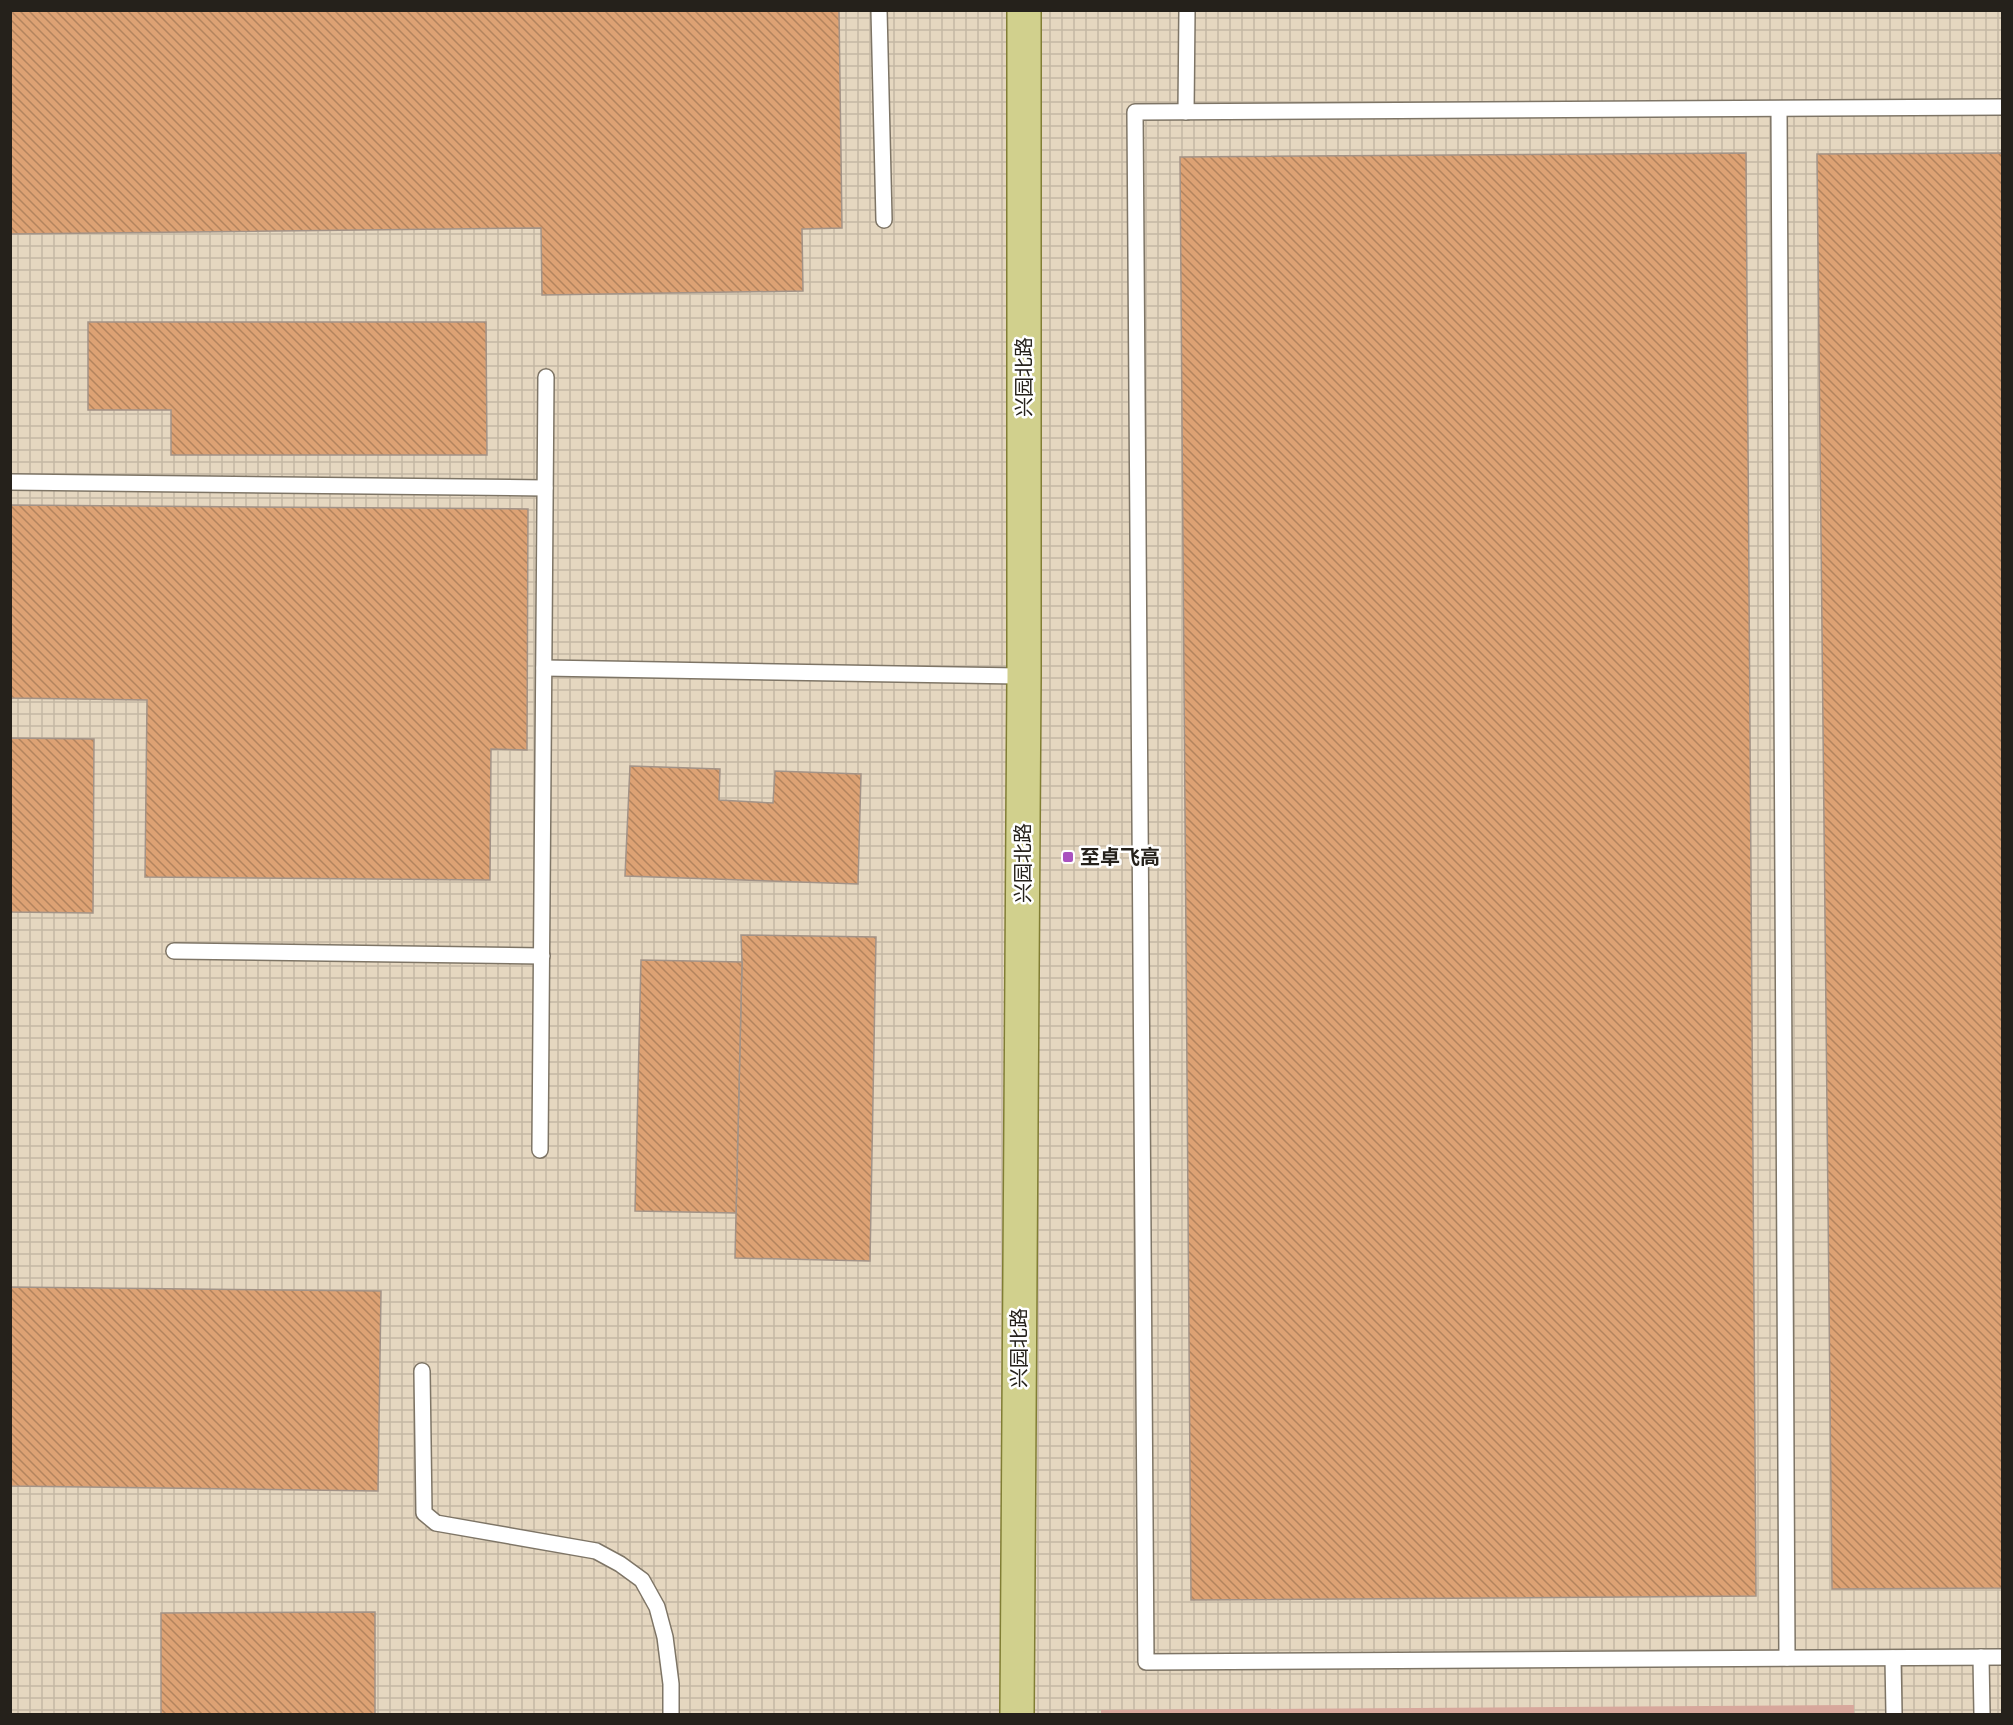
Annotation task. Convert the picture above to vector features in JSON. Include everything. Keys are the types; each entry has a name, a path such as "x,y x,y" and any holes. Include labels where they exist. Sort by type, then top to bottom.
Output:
{"main road":[{"name":"兴园北路","path":"1017,1714 1024,676 1024,10"}],"lane":[{"path":"879,10 884,220"},
{"path":"1186,112 1187,10"},
{"path":"2002,107 1135,112 1146,1662 2002,1657"},
{"path":"1779,109 1787,1658"},
{"path":"540,1150 546,377"},
{"path":"10,482 545,488"},
{"path":"544,668 1024,676"},
{"path":"174,951 542,956"},
{"path":"422,1371 424,1513 436,1522 596,1551 620,1564 642,1580 657,1607 665,1637 672,1714"},
{"path":"1982,1657 1982,1714"},
{"path":"1893,1658 1894,1714"}],"shaded area":[{"path":"11,11 2002,11 2002,1714 11,1714"},
{"path":"1854,1705 1854,1714 1101,1714 1101,1710"}],"building":[{"path":"10,10 839,10 842,228 802,229 803,291 542,295 541,228 10,234"},
{"path":"1746,153 1756,1596 1191,1600 1180,157"},
{"path":"2002,153 2002,1588 1832,1589 1817,154"},
{"path":"88,322 486,322 487,455 171,455 171,410 88,410"},
{"path":"10,505 528,509 527,750 491,749 490,880 145,877 147,700 10,698"},
{"path":"10,738 94,739 93,913 10,912"},
{"path":"630,766 720,769 719,800 773,803 775,771 861,774 858,884 625,876"},
{"path":"741,935 876,937 870,1261 735,1258"},
{"path":"641,960 742,962 736,1213 635,1211"},
{"path":"10,1287 381,1291 378,1491 10,1486"},
{"path":"375,1612 375,1714 161,1714 161,1613"}],"place":[{"name":"至卓飞高","path":"1068,857"}]}
